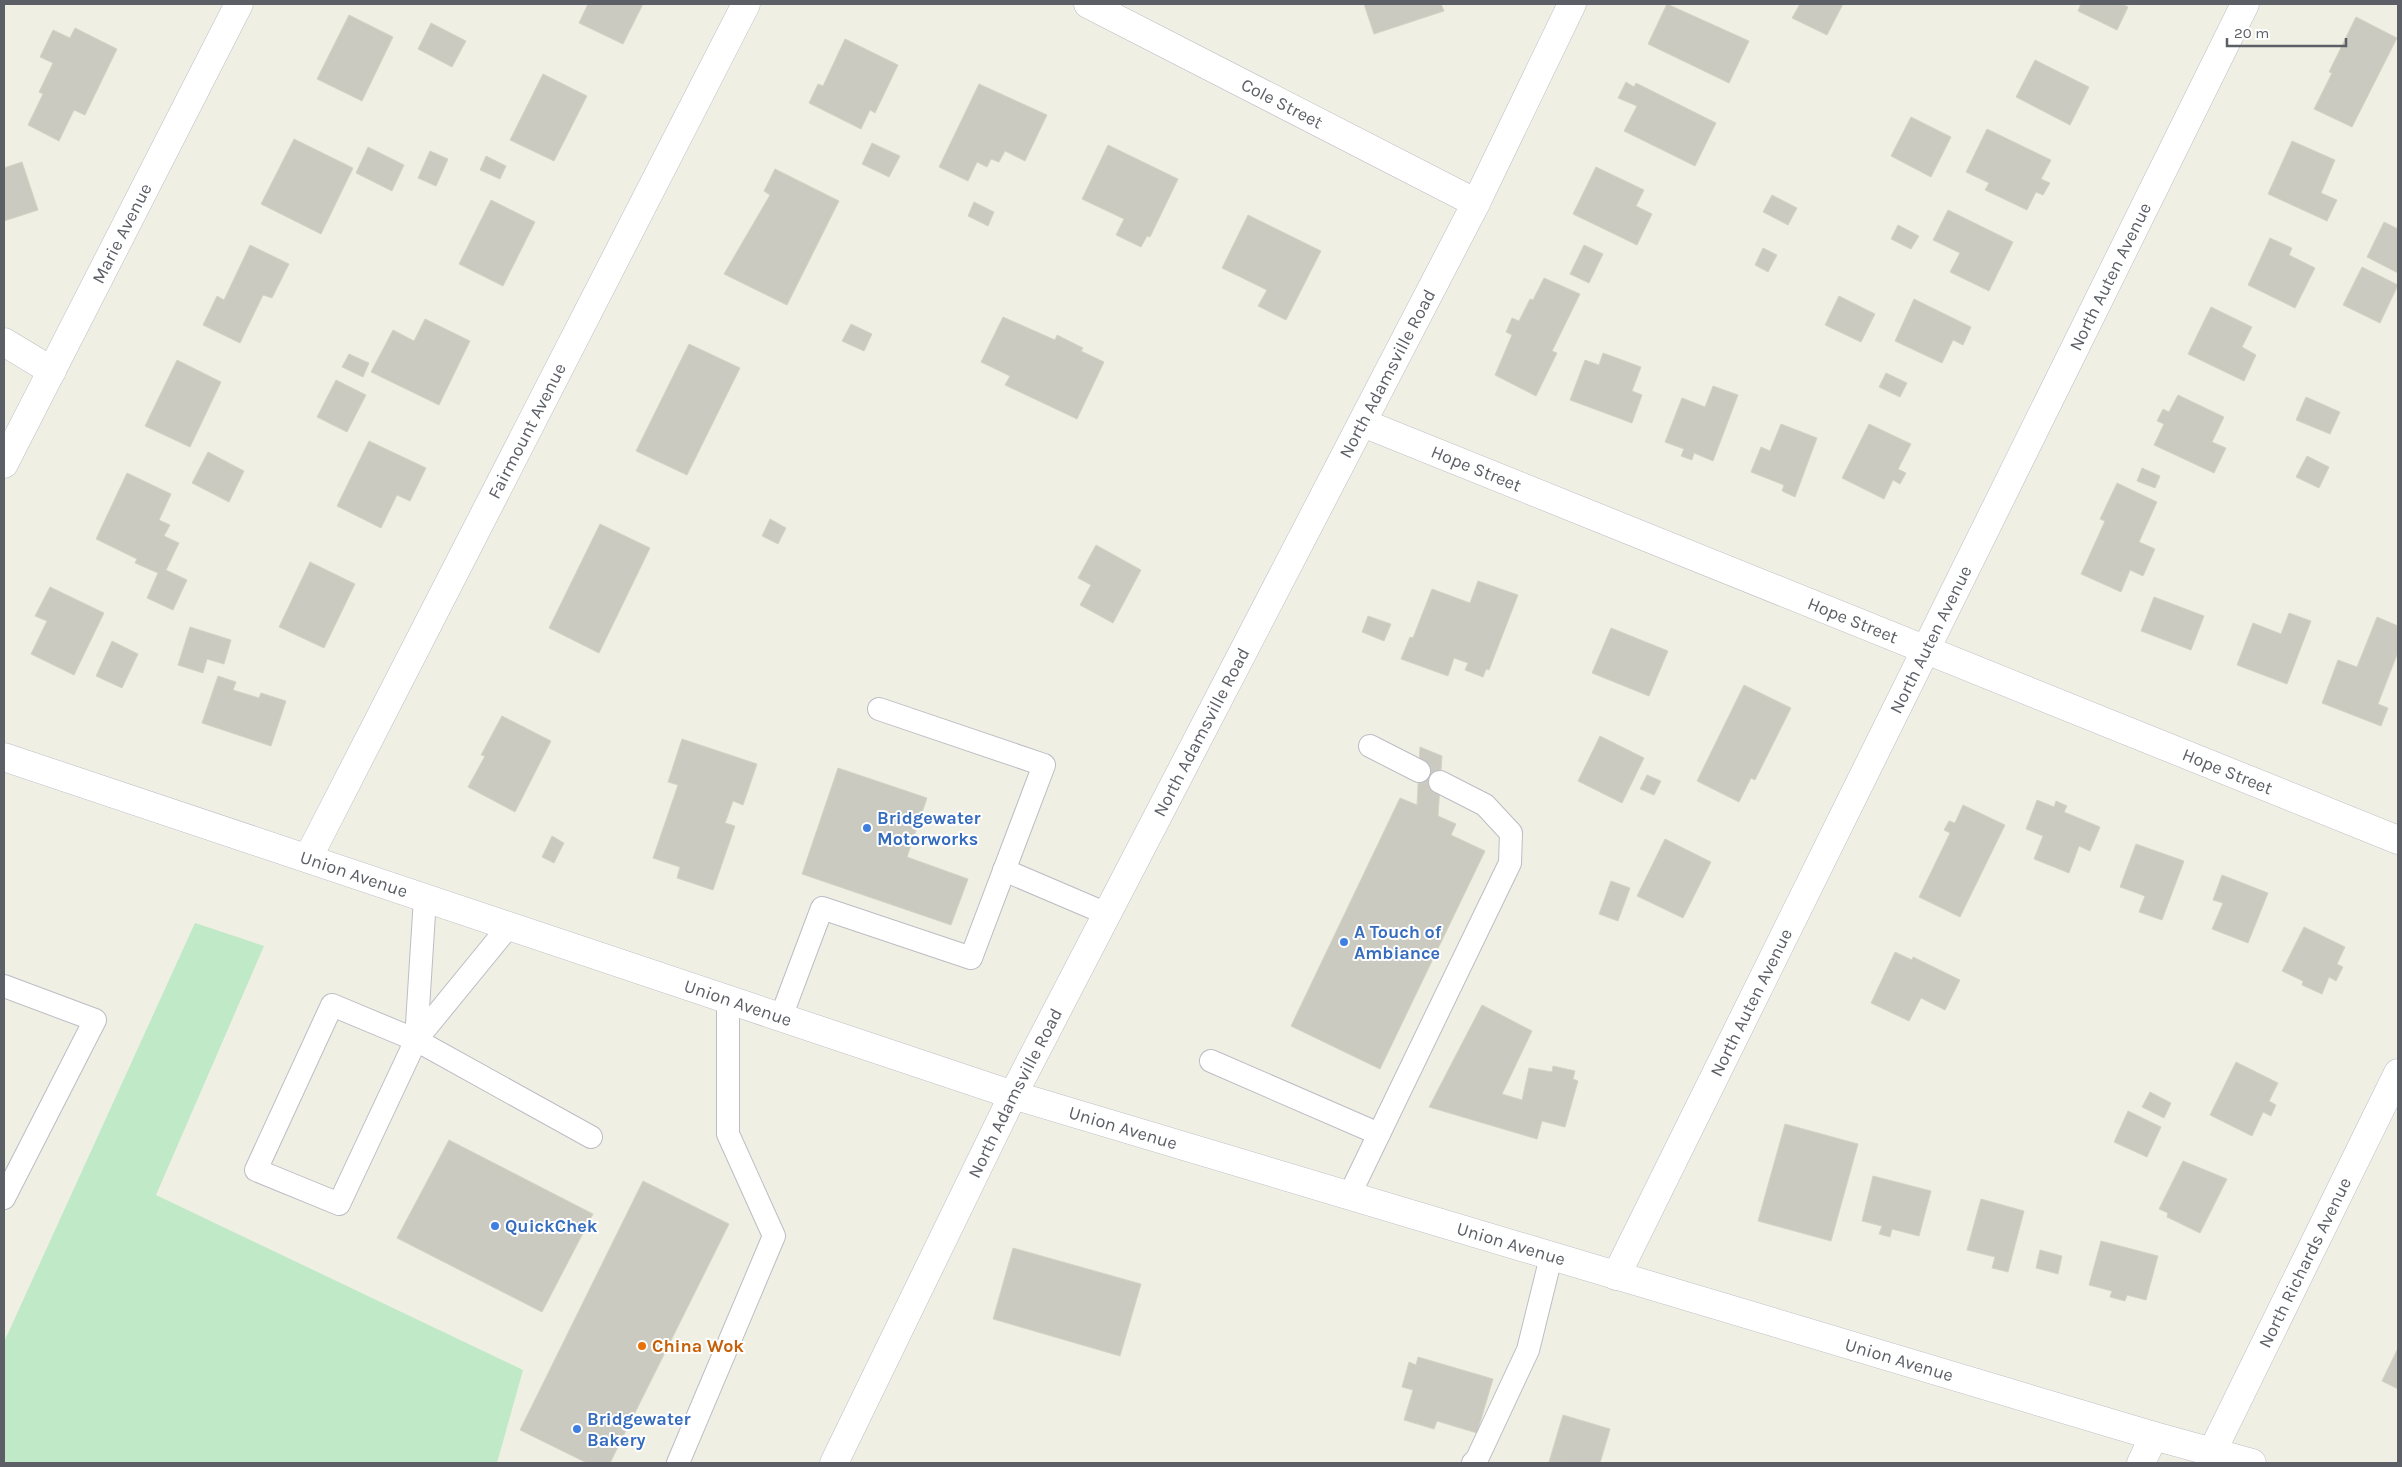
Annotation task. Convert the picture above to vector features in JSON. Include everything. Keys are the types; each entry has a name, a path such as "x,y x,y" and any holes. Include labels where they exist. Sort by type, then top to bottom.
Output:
{"street":[{"name":"Marie Avenue","path":"4,464 239,4"},
{"name":"Fairmount Avenue","path":"308,858 746,4"},
{"name":"Cole Street","path":"1088,4 1476,203"},
{"name":"North Adamsville Road","path":"834,1463 1013,1095 1476,203 1572,4"},
{"name":"North Auten Avenue","path":"1616,1276 2245,4"},
{"path":"4,342 52,371"},
{"name":"Hope Street","path":"1363,423 2398,840"},
{"name":"Union Avenue","path":"4,757 1013,1095 2154,1436 2252,1463"},
{"name":"North Richards Avenue","path":"2212,1452 2398,1072"},
{"path":"2141,1463 2154,1436"}],"lane":[{"path":"781,1017 822,908 971,958 1044,765 879,709"},
{"path":"1370,746 1419,771"},
{"path":"1349,1196 1510,863 1511,833 1485,805 1440,782"},
{"path":"1004,870 1107,914"},
{"path":"416,1040 425,898"},
{"path":"510,926 416,1040 339,1204 256,1170 332,1006 416,1040 591,1137"},
{"path":"4,986 95,1020 4,1198"},
{"path":"678,1463 774,1236 728,1134 728,1000"},
{"path":"1211,1061 1379,1134"},
{"path":"1473,1463 1477,1459 1528,1350 1551,1256"}],"green space":[{"path":"195,923 264,946 156,1195 523,1370 497,1463 4,1463 4,1342"}],"building":[{"path":"588,4 643,4 623,44 579,23"},
{"path":"1364,4 1441,4 1444,11 1374,34"},
{"path":"1667,4 1749,41 1729,83 1648,44"},
{"path":"1800,4 1843,4 1827,35 1792,18"},
{"path":"2081,4 2122,4 2128,7 2117,30 2078,11"},
{"path":"349,15 393,37 362,101 317,79"},
{"path":"2356,17 2397,38 2352,127 2314,109 2332,73 2329,72"},
{"path":"431,23 466,41 452,67 418,49"},
{"path":"75,28 117,49 85,115 74,110 59,141 28,125 43,94 39,92 53,63 40,57 53,30 70,38"},
{"path":"845,39 898,65 875,113 870,110 861,129 809,103 818,84 823,86"},
{"path":"2035,60 2089,87 2070,125 2016,97"},
{"path":"543,74 587,96 554,161 510,140"},
{"path":"1626,82 1634,87 1636,83 1716,123 1695,166 1624,131 1637,106 1618,98"},
{"path":"979,84 1047,115 1025,161 1005,151 999,162 991,159 987,167 977,162 968,181 939,167"},
{"path":"1911,117 1951,137 1931,177 1891,156"},
{"path":"1987,129 2051,160 2041,179 2050,183 2043,195 2036,192 2027,210 1985,190 1989,183 1966,172"},
{"path":"294,139 353,168 321,234 261,204"},
{"path":"2292,141 2335,160 2321,193 2337,200 2327,221 2268,194"},
{"path":"872,143 900,156 889,177 862,164"},
{"path":"1108,145 1178,179 1150,237 1147,236 1141,247 1116,235 1124,219 1082,199"},
{"path":"368,147 404,165 392,191 356,173"},
{"path":"430,151 448,159 436,186 418,178"},
{"path":"486,156 506,166 500,179 480,170"},
{"path":"22,162 38,210 4,221 4,168"},
{"path":"1596,167 1644,190 1636,206 1652,214 1637,245 1573,214"},
{"path":"775,169 839,201 787,305 724,274 770,195 764,191"},
{"path":"1772,195 1797,208 1788,225 1763,212"},
{"path":"491,200 535,222 503,286 459,264"},
{"path":"974,202 994,212 988,226 968,216"},
{"path":"1948,210 2013,242 1989,291 1950,272 1960,253 1933,240"},
{"path":"1248,215 1321,251 1286,320 1258,306 1267,290 1222,268"},
{"path":"2384,222 2398,229 2398,273 2367,257"},
{"path":"1898,225 1919,236 1911,249 1891,239"},
{"path":"2270,238 2292,248 2289,255 2315,268 2295,308 2248,285"},
{"path":"250,245 289,264 272,298 263,295 240,343 203,325 217,296 224,300"},
{"path":"1584,245 1603,254 1589,283 1570,274"},
{"path":"1763,248 1777,255 1768,272 1755,265"},
{"path":"2362,267 2398,285 2380,323 2343,305"},
{"path":"1544,278 1580,294 1552,351 1557,353 1536,396 1495,375 1512,335 1506,332 1512,318 1519,321 1530,299 1533,300"},
{"path":"1839,296 1875,314 1861,342 1825,325"},
{"path":"1914,299 1971,327 1963,345 1953,340 1942,363 1895,341"},
{"path":"2211,307 2252,327 2242,347 2256,355 2244,381 2188,354"},
{"path":"1003,317 1055,340 1057,335 1083,348 1081,351 1104,362 1077,419 1005,385 1010,376 981,362"},
{"path":"425,319 470,341 439,405 371,372 393,330 414,341"},
{"path":"851,324 872,334 864,351 842,341"},
{"path":"689,344 740,368 687,475 636,451"},
{"path":"1603,353 1641,367 1632,391 1642,395 1632,423 1570,400 1585,360 1599,365"},
{"path":"349,354 369,363 363,377 342,367"},
{"path":"177,360 221,382 190,447 145,426"},
{"path":"1886,373 1907,383 1900,397 1879,387"},
{"path":"336,380 366,395 347,432 317,417"},
{"path":"1713,386 1738,395 1713,461 1694,453 1692,460 1681,456 1684,449 1665,442 1682,398 1705,407"},
{"path":"2178,395 2224,417 2212,442 2226,448 2214,473 2154,445 2164,424 2157,421 2163,409 2169,412"},
{"path":"2306,397 2340,412 2330,434 2296,420"},
{"path":"1781,424 1817,438 1795,497 1782,491 1784,485 1751,472 1761,447 1770,451"},
{"path":"1869,424 1911,444 1898,469 1906,473 1900,484 1893,480 1884,499 1842,478"},
{"path":"369,441 426,468 410,501 397,495 381,528 337,506"},
{"path":"208,452 244,471 229,502 192,483"},
{"path":"2307,456 2329,467 2319,488 2296,477"},
{"path":"2142,468 2160,476 2155,488 2137,481"},
{"path":"127,473 171,494 159,520 170,525 164,536 179,543 166,570 187,580 173,610 147,598 158,573 135,563 137,559 96,539"},
{"path":"2117,483 2157,502 2139,542 2155,549 2143,576 2130,570 2121,592 2081,574 2105,521 2100,519"},
{"path":"770,519 786,528 778,544 762,536"},
{"path":"600,524 650,548 599,653 549,628"},
{"path":"1096,545 1141,570 1113,623 1080,605 1091,585 1078,578"},
{"path":"310,562 355,584 324,648 279,627"},
{"path":"1478,581 1518,595 1489,670 1486,669 1483,677 1465,670 1468,663 1454,658 1448,676 1401,659 1410,637 1413,638 1432,589 1470,603"},
{"path":"50,587 104,613 74,675 31,654 47,621 35,616"},
{"path":"2154,597 2204,616 2191,650 2141,631"},
{"path":"2289,613 2311,621 2287,684 2237,665 2253,623 2281,634"},
{"path":"1368,616 1391,624 1384,641 1362,632"},
{"path":"2377,617 2398,626 2398,652 2378,704 2388,708 2381,726 2322,703 2338,660 2357,667"},
{"path":"190,627 231,640 224,664 207,659 203,673 178,665"},
{"path":"1611,628 1668,651 1649,696 1592,673"},
{"path":"112,641 138,654 122,688 96,676"},
{"path":"218,676 236,682 233,690 259,698 261,693 286,701 271,746 202,723"},
{"path":"1744,685 1791,708 1755,780 1751,778 1739,802 1697,781"},
{"path":"502,716 551,741 515,812 468,787 485,756 481,755"},
{"path":"1600,736 1644,758 1622,803 1578,781"},
{"path":"682,739 757,764 743,805 733,801 725,823 735,826 713,890 677,878 680,867 653,858 678,785 668,782"},
{"path":"1420,747 1442,756 1438,816 1456,824 1451,835 1485,851 1380,1069 1291,1026 1400,798 1417,805"},
{"name":"Bridgewater Motorworks","path":"838,768 927,798 907,857 968,879 951,925 802,874"},
{"path":"1647,775 1661,781 1654,795 1640,789"},
{"path":"2037,800 2054,807 2056,801 2067,806 2064,812 2100,827 2090,851 2079,846 2069,873 2034,859 2043,836 2026,829"},
{"path":"1963,805 2005,825 1960,917 1919,897 1950,833 1944,830 1949,821 1955,823"},
{"path":"552,836 564,843 554,863 542,857"},
{"path":"1665,839 1711,862 1683,918 1637,896"},
{"path":"2136,844 2184,861 2162,920 2139,912 2145,896 2120,887"},
{"path":"2222,875 2268,893 2248,943 2212,929 2223,903 2213,900"},
{"path":"1611,881 1630,888 1618,921 1599,914"},
{"path":"2304,927 2345,947 2337,964 2343,967 2336,981 2329,977 2322,994 2302,985 2303,981 2282,971"},
{"path":"1895,952 1912,960 1913,957 1960,980 1945,1010 1921,998 1909,1021 1871,1003"},
{"path":"1482,1005 1532,1031 1502,1094 1522,1100 1529,1068 1552,1072 1553,1066 1575,1071 1573,1079 1578,1081 1565,1127 1542,1121 1537,1139 1429,1107"},
{"path":"2236,1062 2278,1083 2269,1101 2276,1105 2271,1116 2263,1112 2252,1136 2210,1115"},
{"path":"2150,1092 2171,1103 2164,1118 2142,1107"},
{"path":"2128,1111 2161,1127 2147,1157 2114,1142"},
{"path":"1785,1124 1858,1144 1831,1241 1758,1221"},
{"name":"QuickChek","path":"449,1140 593,1214 542,1312 397,1238"},
{"path":"2183,1161 2227,1179 2200,1233 2167,1217 2168,1213 2159,1209"},
{"path":"1873,1176 1931,1191 1919,1236 1892,1229 1890,1237 1879,1234 1882,1226 1862,1221"},
{"path":"643,1181 729,1224 610,1463 587,1463 520,1430"},
{"path":"1981,1199 2024,1211 2008,1272 1992,1268 1995,1257 1967,1250"},
{"path":"2101,1241 2158,1256 2146,1300 2127,1295 2125,1301 2110,1297 2112,1291 2089,1285"},
{"path":"1013,1248 1141,1284 1120,1356 993,1319"},
{"path":"2040,1250 2062,1256 2058,1274 2036,1268"},
{"path":"2398,1348 2398,1389 2382,1381"},
{"path":"1418,1357 1493,1379 1477,1433 1437,1421 1434,1429 1404,1420 1413,1390 1402,1387 1409,1362 1416,1365"},
{"path":"1563,1415 1610,1429 1600,1463 1549,1462"}],"place":[{"name":"Bridgewater Motorworks","path":"867,828"},
{"name":"A Touch of Ambiance","path":"1344,942"},
{"name":"QuickChek","path":"495,1226"},
{"name":"China Wok","path":"642,1346"},
{"name":"Bridgewater Bakery","path":"577,1429"}]}
